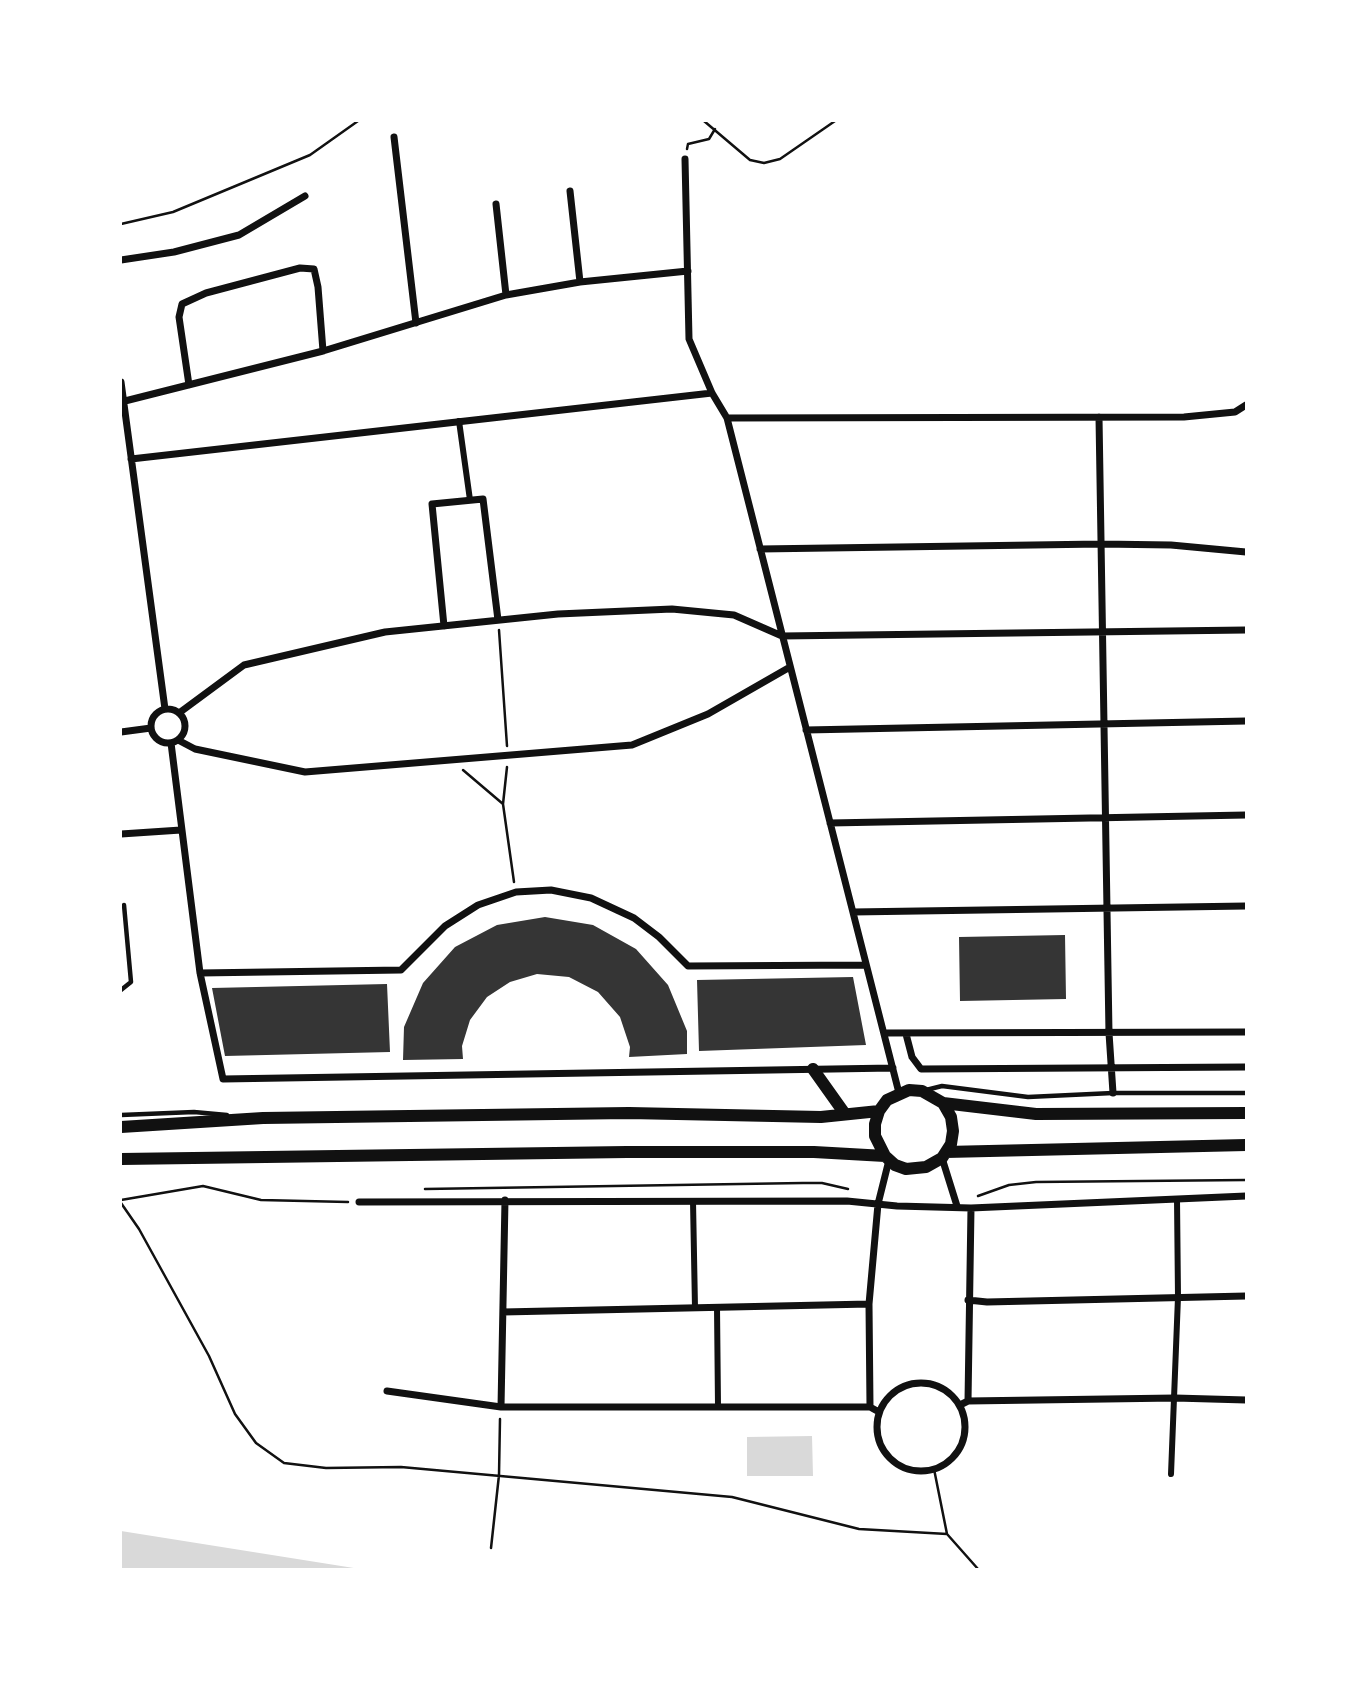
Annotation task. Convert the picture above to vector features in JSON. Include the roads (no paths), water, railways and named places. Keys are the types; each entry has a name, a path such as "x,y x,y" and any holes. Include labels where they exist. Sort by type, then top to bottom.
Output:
{"main road":[{"path":"813,1069 845,1114"},
{"path":"887,1158 875,1136 875,1124 879,1111 887,1100 899,1093 922,1091 943,1103 1036,1114 1246,1113"},
{"path":"943,1103 951,1117 953,1131 944,1155"},
{"path":"121,1127 263,1118 629,1113 821,1117 879,1111"},
{"path":"121,1159 814,1152 887,1158 906,1169 926,1167 944,1155 1246,1145"}],"street":[{"path":"394,138 416,323"},
{"path":"685,159 690,339 712,393 727,418 899,1093"},
{"path":"570,191 580,282"},
{"path":"121,260 174,253 239,235 305,196"},
{"path":"496,204 506,295"},
{"path":"189,385 179,317 182,304 206,293 300,268 314,270 323,351"},
{"path":"122,402 323,351 506,295 580,282 688,271"},
{"path":"121,382 165,709"},
{"path":"131,459 712,393"},
{"path":"727,418 1184,417 1235,412 1246,405"},
{"path":"1099,416 1109,1032 1113,1093"},
{"path":"459,421 470,500"},
{"path":"444,626 432,504 482,499 498,620"},
{"path":"760,549 1101,544 1171,545 1246,552"},
{"path":"179,713 244,664 385,632 558,614 672,609 734,615 782,636 1246,630"},
{"path":"790,667 708,714 632,745 305,772 195,749 175,742 162,742 154,737 151,728 157,713 165,709 179,713 185,722 184,732 175,742 181,830 200,973 223,1079 892,1068"},
{"path":"806,730 1246,721"},
{"path":"121,732 151,728"},
{"path":"830,823 1246,815"},
{"path":"121,834 181,830"},
{"path":"200,973 401,970 445,926 478,905 516,892 551,890 591,898 634,918 660,937 688,966 866,965"},
{"path":"853,912 1246,906"},
{"path":"884,1033 1246,1032"},
{"path":"906,1034 912,1057 921,1069 1246,1067"},
{"path":"944,1155 956,1203"},
{"path":"870,1407 869,1304 878,1204 887,1158"},
{"path":"359,1202 847,1201 878,1204 956,1203 971,1208 1246,1196"},
{"path":"1171,1474 1178,1297 1177,1199"},
{"path":"501,1406 505,1200"},
{"path":"693,1201 695,1308"},
{"path":"968,1401 971,1208"},
{"path":"968,1300 987,1302 1246,1296"},
{"path":"503,1312 869,1304"},
{"path":"717,1307 718,1406"},
{"path":"910,1383 939,1385 960,1405 965,1430 962,1443 956,1454 946,1463 934,1469 906,1469 894,1463 884,1452 878,1440 876,1426 886,1399 896,1389 910,1383"},
{"path":"387,1391 501,1406 870,1407 879,1412"},
{"path":"960,1405 968,1401 1175,1398 1246,1400"}],"lane":[{"path":"121,990 131,982 124,905"},
{"path":"922,1091 942,1086 1028,1097 1113,1093 1246,1093"},
{"path":"121,1115 194,1112 263,1118"}]}
